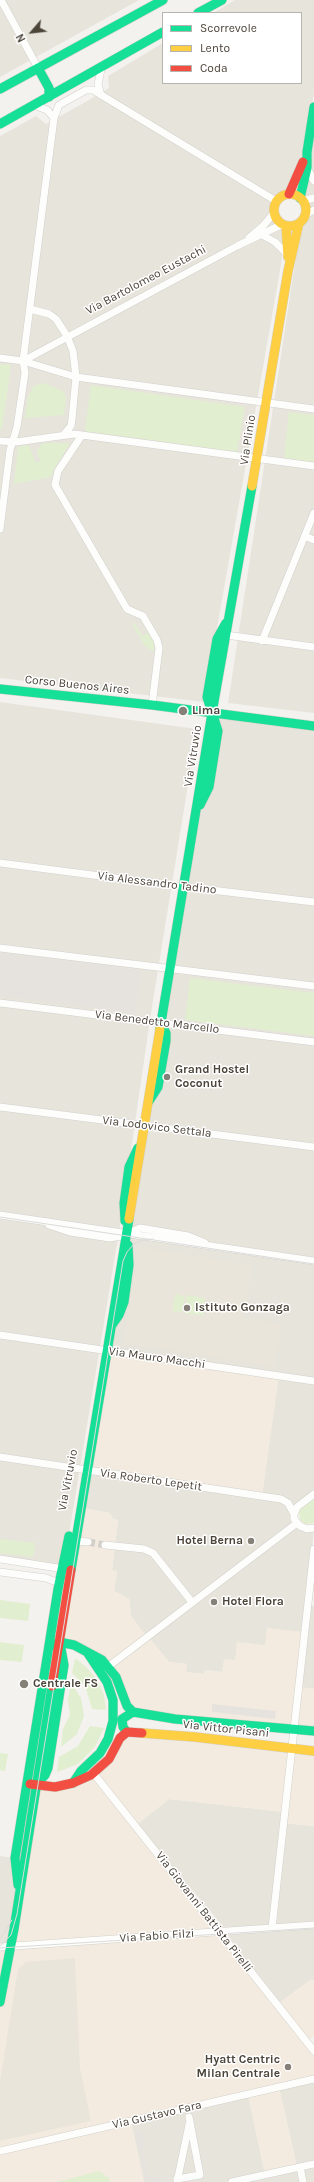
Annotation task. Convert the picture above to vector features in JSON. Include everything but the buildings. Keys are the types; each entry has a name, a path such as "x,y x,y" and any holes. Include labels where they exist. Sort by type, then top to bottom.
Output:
{"street":[{"path":"1,0 49,88 49,97"},
{"path":"0,89 161,0"},
{"path":"200,12 222,0"},
{"path":"0,124 101,69 162,33"},
{"path":"101,69 98,86 101,95"},
{"path":"0,529 12,442 18,420 24,373 23,361 54,118 57,108 86,90 94,90 276,201"},
{"path":"34,105 47,110 54,118"},
{"path":"302,219 306,210 302,199 314,108"},
{"path":"289,194 307,152"},
{"path":"307,168 314,181"},
{"path":"284,225 278,221 274,213 276,201 282,196 289,194 302,199 314,198"},
{"name":"Via Bartolomeo Eustachi","path":"23,361 237,246 284,225 302,219 314,210"},
{"name":"Via Bartolomeo Eustachi","path":"237,246 263,226 274,213"},
{"name":"Via Plinio","path":"212,712 288,271 302,219"},
{"name":"Via Plinio","path":"284,225 288,255 288,271"},
{"path":"262,235 275,242 288,255"},
{"path":"30,309 49,314 56,319 67,336 76,364 71,426 64,434"},
{"path":"0,358 23,361 76,378 314,409"},
{"path":"0,441 12,442 64,434 74,434 314,466"},
{"path":"82,435 58,471 55,479 57,490 127,609 143,616 159,644 152,705"},
{"path":"262,641 314,513"},
{"path":"305,536 314,540"},
{"name":"Via Plinio","path":"212,712 207,697 217,639 229,616"},
{"path":"226,635 314,647"},
{"name":"Corso Buenos Aires","path":"0,689 212,712"},
{"path":"212,712 314,726"},
{"name":"Via Vitruvio","path":"72,1541 84,1470 86,1448 94,1426 111,1327 119,1315 124,1302 129,1261 126,1234 183,887 196,809 209,787 217,738 218,730 212,712"},
{"name":"Via Alessandro Tadino","path":"0,862 183,887 314,902"},
{"path":"0,948 314,986"},
{"name":"Via Benedetto Marcello","path":"0,1003 314,1042"},
{"name":"Via Lodovico Settala","path":"0,1107 314,1147"},
{"path":"0,1214 314,1261"},
{"name":"Via Mauro Macchi","path":"0,1335 314,1381"},
{"name":"Via Roberto Lepetit","path":"0,1457 279,1499 288,1503 294,1514"},
{"path":"314,1494 297,1507 294,1514 297,1523 305,1529 314,1528"},
{"path":"109,1666 297,1523"},
{"path":"72,1541 88,1542"},
{"path":"0,2002 19,1893 20,1859 32,1784 49,1648 59,1583 62,1568 72,1541"},
{"path":"32,1784 45,1775 48,1768 64,1665 59,1642 70,1574 72,1541"},
{"path":"106,1545 151,1552 164,1565 192,1602"},
{"path":"272,1928 294,1744 314,1548"},
{"path":"0,1559 62,1568 70,1574"},
{"path":"0,1572 46,1578 59,1583"},
{"path":"32,1784 55,1787 73,1783 94,1774 109,1759 120,1738 131,1732 123,1727 122,1719 135,1713 127,1706 118,1682 109,1666 99,1657 86,1650 59,1642 49,1648"},
{"path":"73,1783 78,1774 95,1759 103,1749 108,1739 113,1721 114,1706 107,1682 104,1675 86,1650"},
{"name":"Via Vittor Pisani","path":"135,1713 175,1719 199,1719 314,1731"},
{"name":"Via Vittor Pisani","path":"131,1732 294,1744 314,1751"},
{"name":"Via Giovanni Battista Pirelli","path":"94,1774 314,2051"},
{"name":"Via Fabio Filzi","path":"0,1947 11,1945 314,1926"},
{"name":"Via Gustavo Fara","path":"0,2151 314,2079"},
{"path":"189,2120 200,2175 177,2181 189,2120"},
{"path":"232,2182 314,2164"},
{"path":"300,2167 303,2182"}],"shaded area":[{"path":"0,0 139,0 0,77"},
{"path":"235,0 314,0 314,93 305,152 287,191 275,198 272,208 275,221 285,227 281,265 204,702 0,678 0,136 36,116 46,124 89,100 109,88 108,76 162,44 162,84 302,84 302,12 215,12"},
{"path":"314,117 314,713 228,703 301,224 307,218 309,209 304,197"},
{"path":"0,702 197,729 151,1013 119,1232 68,1540 61,1567 0,1558"},
{"path":"214,714 314,727 314,1261 127,1234"},
{"path":"0,953 141,970 135,1013 0,996"},
{"path":"127,1235 314,1262 314,1492 293,1510 291,1506 262,1496 278,1376 108,1349"},
{"name":"Istituto Gonzaga","path":"138,1247 252,1265 244,1318 281,1324 275,1367 124,1343"},
{"path":"108,1352 279,1376 262,1496 88,1470"},
{"path":"88,1471 283,1500 296,1523 146,1636 131,1616 129,1599 114,1591 117,1572 112,1570 118,1520 113,1519 110,1513 82,1508"},
{"path":"82,1508 110,1513 113,1519 118,1520 112,1570 117,1571 114,1591 129,1599 131,1616 146,1636 109,1665 60,1642"},
{"path":"297,1524 314,1528 304,1632 265,1645 235,1661 222,1672 205,1670 204,1674 186,1672 187,1664 169,1662 149,1638"},
{"path":"309,1605 314,1606 314,1689 300,1687"},
{"path":"267,1628 304,1632 294,1728 198,1718 131,1707 110,1666 149,1638 169,1662 187,1664 186,1672 204,1674 205,1670 222,1672 224,1659 235,1660 237,1642 265,1645"},
{"path":"300,1687 314,1689 314,1731 296,1729"},
{"path":"212,1704 276,1711 275,1719 212,1712"},
{"path":"125,1736 314,1752 314,1826 282,1823 283,1812 169,1799 135,1826 215,1933 276,2005 309,1981 314,1980 314,2036 305,2043 314,2054 314,2077 0,2150 0,1949 12,1947 37,1786 81,1781"},
{"path":"169,1799 284,1812 282,1823 314,1826 314,1980 309,1981 278,2004 212,1913 136,1825"},
{"path":"0,1856 13,1858 18,1893 9,1946 0,1947"},
{"path":"75,1958 80,2068 91,2121 0,2141 0,2081 18,1969 26,1962"},
{"path":"314,2079 314,2163 297,2167 279,2087"},
{"path":"279,2087 297,2167 265,2174 248,2095"},
{"path":"248,2095 265,2174 225,2182 144,2182 131,2122"},
{"path":"131,2122 144,2182 0,2182 0,2152"},
{"path":"141,2130 144,2143 142,2151 139,2151 135,2132"},
{"path":"140,2153 142,2153 148,2176 171,2182 146,2182"},
{"path":"314,2165 314,2182 237,2182"}],"green space":[{"path":"0,364 11,365 2,429 0,429"},
{"path":"43,383 63,391 66,396 64,415 25,418 28,396 34,386"},
{"path":"91,385 245,407 237,452 85,431"},
{"path":"289,412 314,415 314,462 284,458"},
{"path":"42,443 68,443 69,445 54,469 51,477 14,484 18,447 29,445 36,463 40,461 37,451"},
{"path":"140,618 155,641 154,652 145,646 133,626 134,622 142,636 148,633"},
{"path":"190,978 314,993 314,1036 185,1020"},
{"path":"175,1294 185,1296 182,1312 172,1311"},
{"path":"187,1295 205,1298 203,1316 184,1313"},
{"path":"314,1498 314,1523 305,1524 300,1520 299,1512 302,1507"},
{"path":"0,1539 35,1543 33,1557 0,1553"},
{"path":"0,1600 30,1604 28,1621 0,1618"},
{"path":"0,1642 24,1645 22,1662 0,1660"},
{"path":"75,1658 97,1679 104,1695 106,1710 92,1709 85,1686 72,1673"},
{"path":"71,1683 81,1698 84,1716 77,1734 61,1747 63,1729 70,1715 68,1700"},
{"path":"90,1726 104,1728 95,1747 78,1764 57,1772 59,1757 78,1746"},
{"path":"0,1753 8,1754 5,1771 0,1770"},
{"path":"99,2171 109,2178 110,2182 57,2182"}],"tunnel":[{"path":"88,1542 105,1545"}],"tram line":[{"path":"0,1217 314,1264"},
{"path":"0,1946 11,1935 17,1914 123,1261 127,1252 134,1244 143,1240 153,1239"},
{"path":"0,1939 12,1920"},
{"path":"0,1948 314,1928"}],"traffic: fast":[{"path":"0,89 163,0"},
{"path":"200,12 222,0"},
{"path":"0,124 162,33"},
{"path":"38,68 49,88 49,97"},
{"path":"300,198 307,168 307,152 314,107"},
{"path":"160,1029 212,713 252,486"},
{"path":"200,805 209,787 218,731 207,697 217,639 226,623"},
{"path":"0,689 152,705 314,726"},
{"path":"149,1101 158,1087 166,1041 166,1033 161,1024"},
{"path":"125,1221 124,1203 129,1167 138,1148"},
{"path":"71,1570 129,1219"},
{"path":"112,1325 119,1315 124,1302 129,1265 128,1245"},
{"path":"18,1885 15,1858 58,1589 69,1536"},
{"path":"54,1645 59,1642 74,1645 102,1660 116,1677 127,1706 133,1712 175,1719 314,1731"},
{"path":"36,1785 45,1775 48,1768 64,1665 60,1643"},
{"path":"73,1783 81,1771 100,1753 108,1739 113,1721 113,1700 107,1682 87,1652"},
{"path":"0,2002 14,1929 52,1686"},
{"path":"127,1732 123,1727 122,1719 133,1712"}],"traffic: slow":[{"path":"287,194 293,194 303,201 306,210 305,216 299,223 293,226 287,226 277,219 274,213 274,207 281,197 287,194"},
{"path":"252,486 288,271 299,223"},
{"path":"286,226 288,257"},
{"path":"129,1219 160,1029"},
{"path":"142,1733 195,1737 314,1751"}],"traffic: jam":[{"path":"289,194 303,162"},
{"path":"52,1686 71,1570"},
{"path":"30,1784 55,1787 73,1783 91,1775 109,1759 120,1738 127,1732 142,1733"}],"place":[{"name":"Lima","path":"183,711"},
{"name":"Grand Hostel Coconut","path":"167,1077"},
{"name":"Istituto Gonzaga","path":"187,1308"},
{"name":"Hotel Berna","path":"251,1541"},
{"name":"Hotel Flora","path":"214,1602"},
{"name":"Centrale FS","path":"24,1684"},
{"name":"Hyatt Centric Milan Centrale","path":"288,2067"}]}
